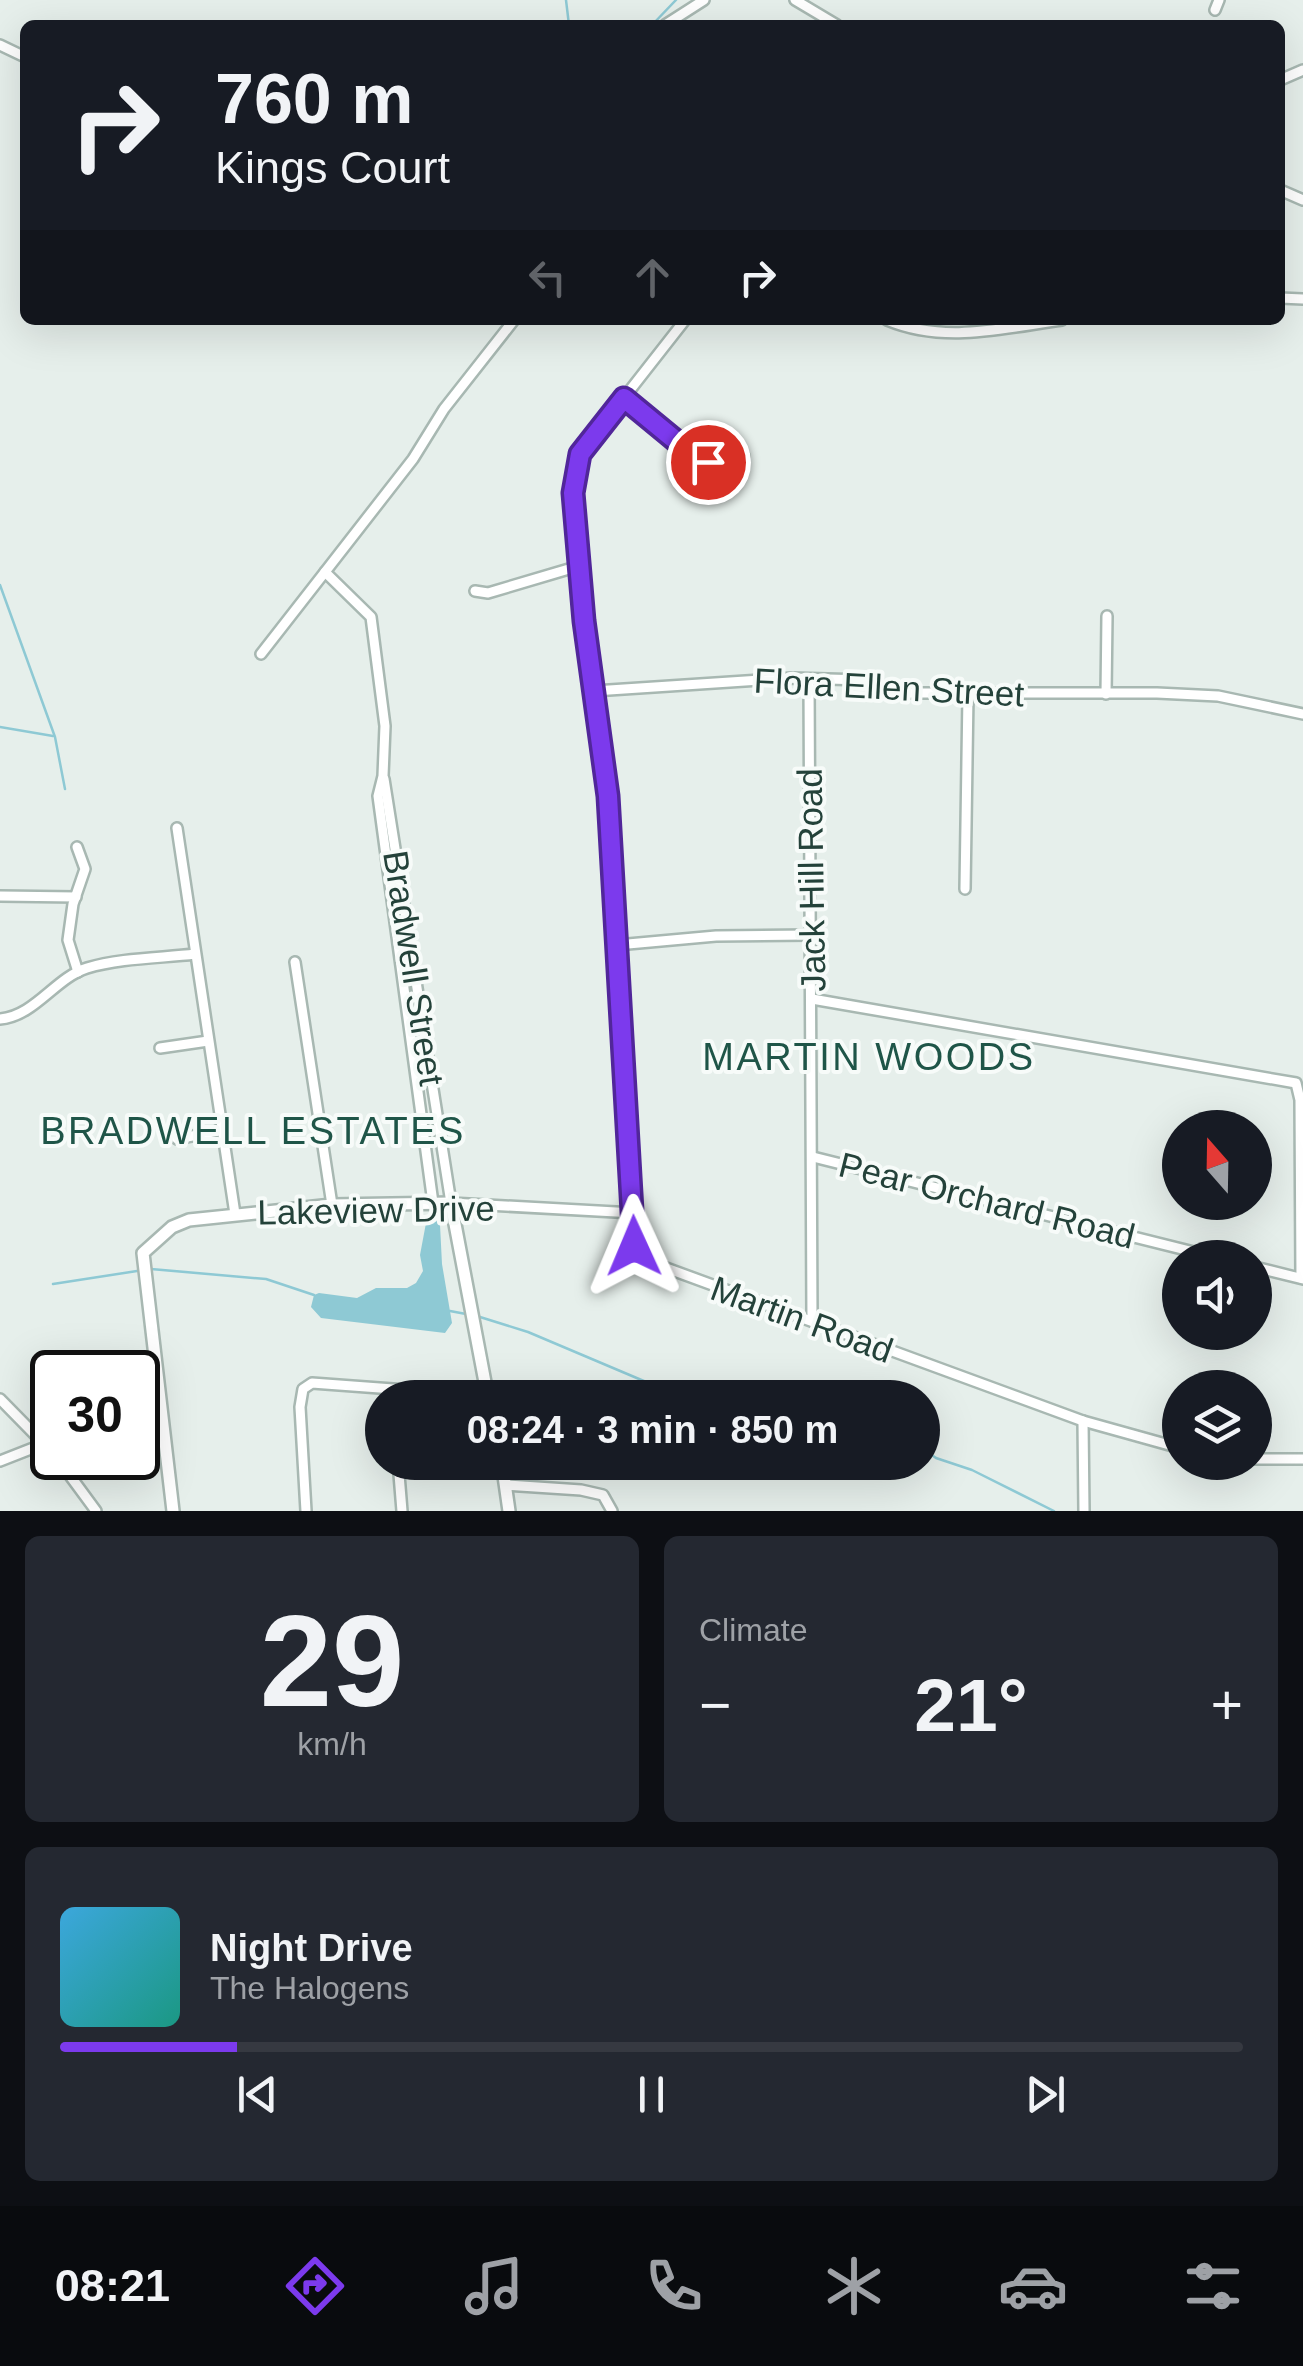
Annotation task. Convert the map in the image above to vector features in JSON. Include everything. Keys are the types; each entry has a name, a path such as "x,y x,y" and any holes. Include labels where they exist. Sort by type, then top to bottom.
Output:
{"street":[{"path":"673,20 704,0"},
{"path":"795,0 829,20"},
{"path":"261,654 510,325"},
{"path":"634,1214 608,796 573,493 580,454 681,325"},
{"path":"900,325 936,334 1025,325"},
{"path":"624,398 692,454 708,462 744,456"},
{"path":"474,590 488,593 579,566"},
{"name":"Bradwell Street","path":"326,572 371,617 383,706 383,776 451,1203 485,1380"},
{"path":"1106,694 1107,616"},
{"name":"Flora Ellen Street","path":"594,691 768,677 864,680 905,693 1218,696 1303,714"},
{"name":"Jack Hill Road","path":"809,679 812,1321"},
{"path":"965,889 968,694"},
{"name":"Bradwell Street","path":"383,776 378,796 432,1204"},
{"path":"177,828 235,1214"},
{"path":"77,847 85,870 68,940 78,972"},
{"path":"0,896 76,897"},
{"path":"617,945 716,936 810,935"},
{"path":"0,1018 10,1018 33,1005 86,968 195,954"},
{"path":"295,962 332,1205"},
{"path":"812,999 1296,1082 1300,1100 1302,1278 1272,1271"},
{"path":"160,1048 208,1041"},
{"path":"177,1139 223,1130"},
{"name":"Pear Orchard Road","path":"813,1157 1162,1244"},
{"name":"Lakeview Drive","path":"173,1511 143,1253 172,1227 189,1220 332,1205 451,1203 634,1214"},
{"name":"Martin Road","path":"634,1214 634,1246 639,1258 1083,1421 1162,1443"},
{"path":"306,1511 300,1407 304,1389 312,1382 365,1389"},
{"path":"0,1399 30,1429"},
{"path":"1083,1421 1084,1511"},
{"path":"0,1461 30,1455"},
{"path":"1272,1460 1303,1459"},
{"path":"73,1480 96,1511"},
{"path":"399,1480 402,1511"},
{"path":"505,1480 509,1511"},
{"path":"506,1485 602,1495 612,1511"}],"water":[{"path":"430,1218 440,1225 452,1323 445,1333 321,1318 311,1307 314,1295 319,1293 357,1298 376,1288 407,1288 416,1283 423,1271 420,1255"}],"waterway":[{"path":"566,0 568,20"},
{"path":"657,20 676,0"},
{"path":"0,585 55,737 65,789"},
{"path":"0,727 53,736"},
{"path":"151,1269 266,1279 314,1295"},
{"path":"53,1284 137,1271"},
{"path":"450,1311 466,1314"},
{"path":"480,1317 528,1332 641,1380"},
{"path":"940,1459 972,1470 1054,1511"}],"district":[{"name":"MARTIN WOODS","path":"869,1057"},
{"name":"BRADWELL ESTATES","path":"253,1131"}],"route":[{"path":"634,1246 608,796 584,621 573,493 580,454 624,398 692,454 708,462"}]}
